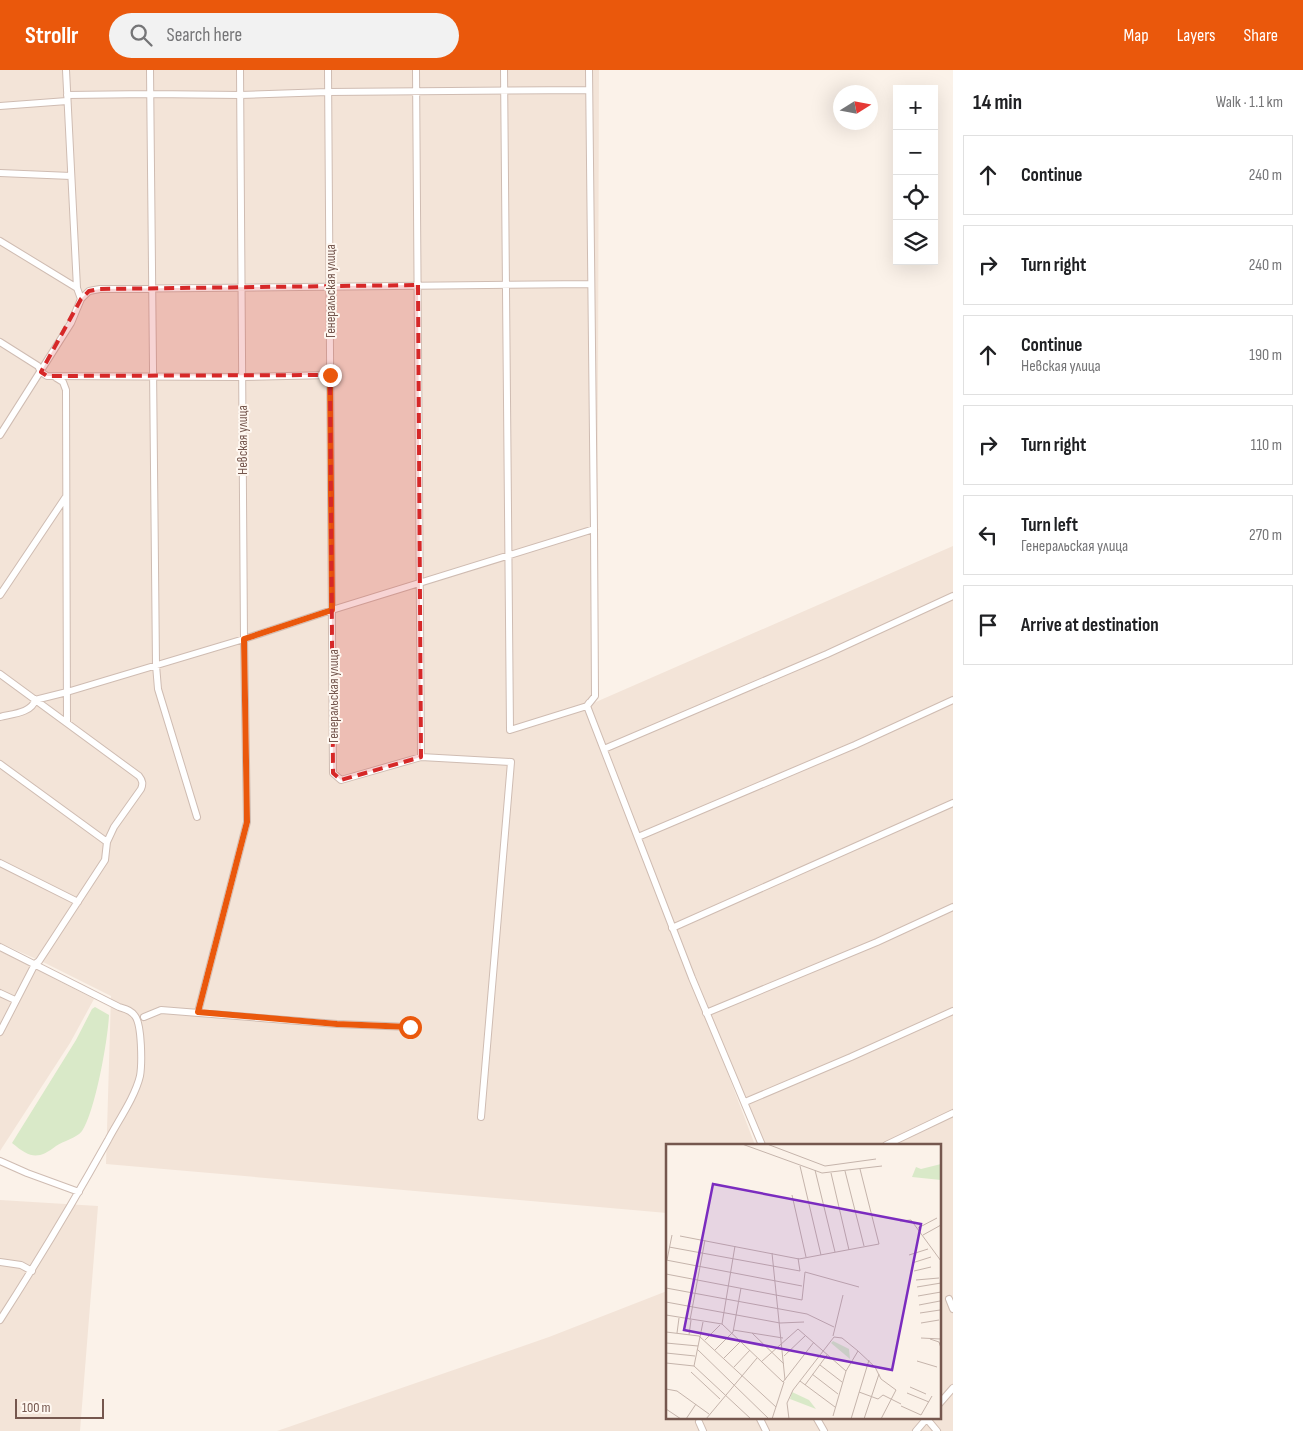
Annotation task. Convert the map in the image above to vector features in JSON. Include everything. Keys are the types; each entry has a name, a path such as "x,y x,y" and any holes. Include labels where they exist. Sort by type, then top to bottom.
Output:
{"street":[{"path":"66,70 77,288 81,299"},
{"path":"150,70 156,665 158,689 197,817"},
{"name":"Невская улица","path":"198,1012 247,822 240,70"},
{"name":"Генеральская улица","path":"328,70 333,773 341,780 421,757"},
{"path":"416,70 421,757 511,762 481,1117"},
{"path":"504,70 510,730 587,706 594,696 589,70"},
{"path":"0,106 67,98 150,94 240,95 328,92 589,90"},
{"path":"0,173 70,176"},
{"path":"0,241 77,288"},
{"path":"0,435 71,323 81,299 89,291 152,288 591,284"},
{"path":"0,342 38,366 41,372 47,376 55,377 330,375"},
{"path":"55,377 63,382 66,390 68,723"},
{"path":"0,595 66,497"},
{"path":"35,700 244,639 594,529"},
{"path":"604,749 827,654 953,596"},
{"path":"0,674 142,779 143,784 142,789 114,827 107,842 105,860 39,961 35,964 0,1032"},
{"path":"0,717 29,709 34,705 35,700"},
{"path":"638,837 855,745 953,700"},
{"path":"587,706 672,928 762,1144"},
{"path":"0,764 107,842"},
{"path":"672,928 953,803"},
{"path":"0,863 78,902"},
{"path":"706,1013 877,942 953,907"},
{"path":"0,947 119,1007 131,1011 136,1016 139,1025 141,1045 140,1076 130,1100 32,1271 0,1320"},
{"path":"0,993 15,1000"},
{"path":"144,1017 160,1010 337,1024 410,1027"},
{"path":"745,1102 953,1011"},
{"path":"888,1144 953,1113"},
{"path":"0,1161 78,1192"},
{"path":"0,1262 21,1265 32,1271"},
{"path":"948,1299 953,1309"},
{"path":"941,1402 953,1388"},
{"path":"760,1418 766,1431"},
{"path":"817,1418 824,1431"},
{"path":"916,1431 928,1418 937,1431"},
{"path":"699,1422 703,1431"}],"highlighted area":[{"path":"418,285 421,757 341,780 333,773 330,375 47,376 41,372 81,299 89,291 100,289"}],"shaded area":[{"path":"0,70 599,70 597,698 587,704 755,1144 666,1144 666,1213 106,1164 111,996 0,943"},
{"path":"953,546 953,1431 277,1431 549,1337 666,1291 666,1418 941,1418 941,1144 757,1144 589,705"},
{"path":"0,951 94,999 70,1043 0,1151"},
{"path":"0,1200 98,1206 80,1431 0,1431"}],"green space":[{"path":"95,1007 109,1015 100,1075 87,1122 77,1136 59,1144 44,1154 34,1155 24,1152 12,1143 76,1040 92,1009"}],"route":[{"path":"330,375 332,610 244,639 247,822 198,1012 337,1024 410,1027"}]}
